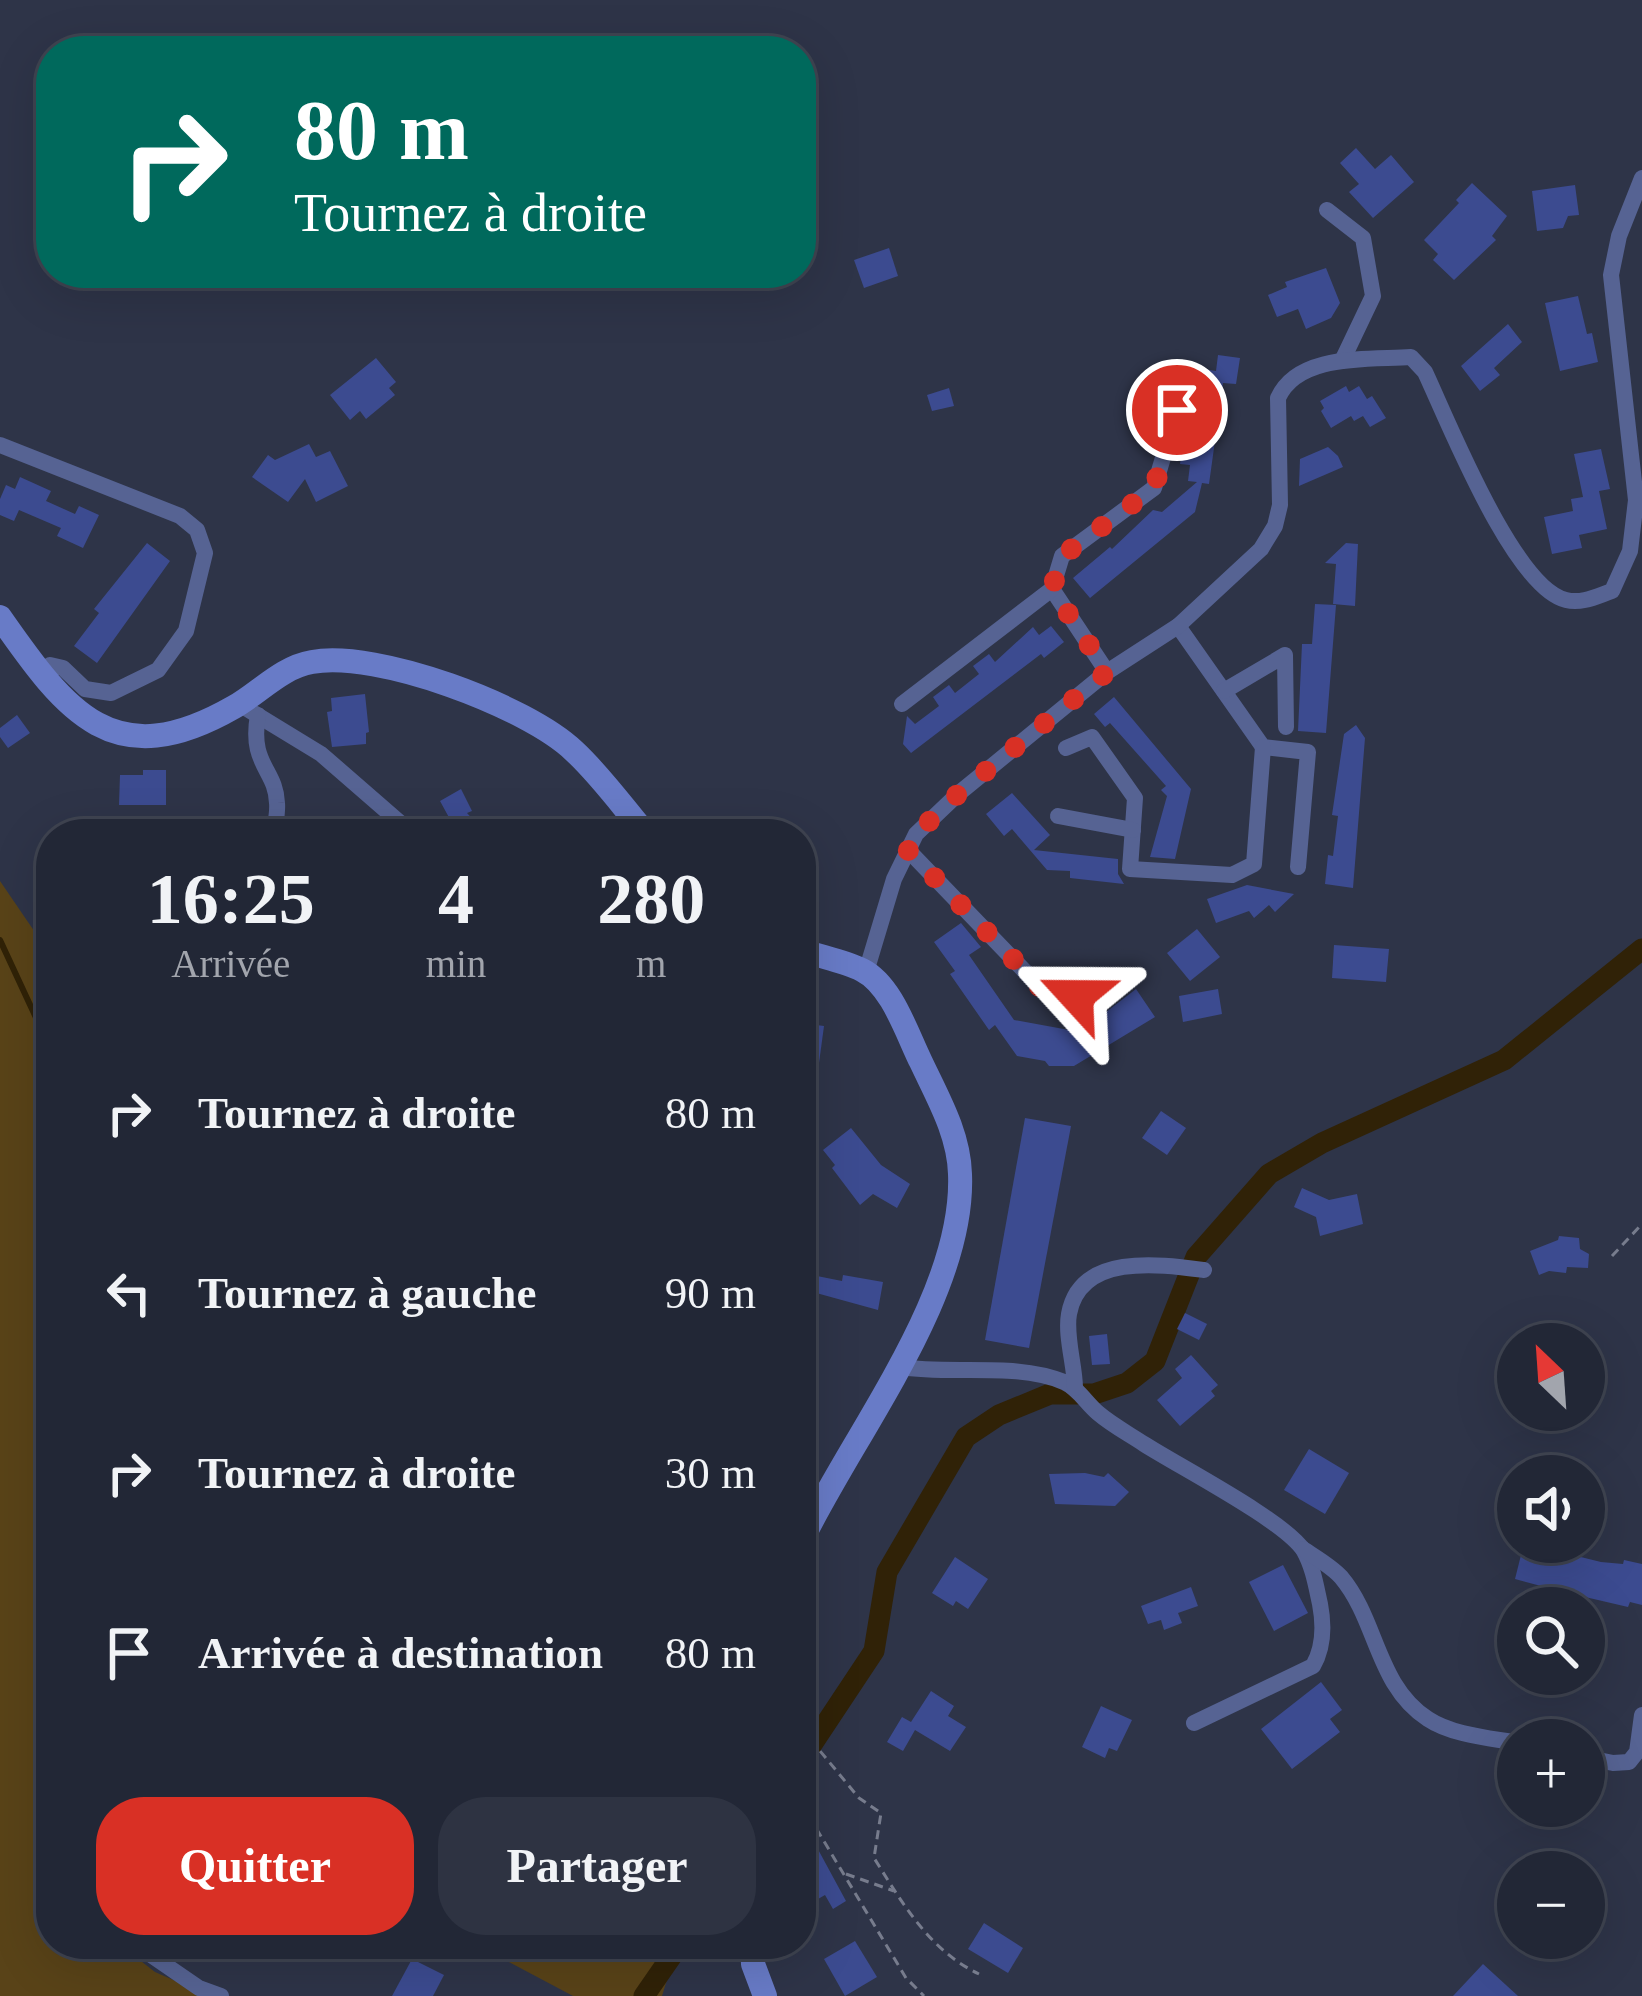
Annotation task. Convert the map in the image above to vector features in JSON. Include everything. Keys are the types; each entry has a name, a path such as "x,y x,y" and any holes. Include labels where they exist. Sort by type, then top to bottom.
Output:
{"street":[{"path":"866,972 894,879 916,834 1107,672 1178,626 1261,549 1280,505 1278,398 1285,383 1303,372 1342,361 1411,358 1425,372 1503,535 1529,572 1549,592 1566,600 1586,601 1612,591 1630,551 1636,500 1610,275 1619,236 1642,178"},
{"path":"1327,211 1363,238 1373,296 1342,361"},
{"path":"902,704 1052,589 1062,556 1154,488 1189,370"},
{"path":"0,445 181,516 197,530 205,553 186,632 158,670 111,693 85,689 63,668 50,665 40,674"},
{"path":"1052,589 1107,672"},
{"path":"0,617 40,674 82,718 116,733 154,738 249,709 278,676 309,662 380,663 512,710 547,730 575,752 633,819"},
{"path":"1066,748 1092,737 1135,798 1130,869 1232,875 1254,864 1263,747 1178,626"},
{"path":"1224,691 1286,655 1286,728"},
{"path":"249,709 254,739 278,799 276,819"},
{"path":"249,709 321,754 396,819"},
{"path":"1263,747 1308,752 1298,867"},
{"path":"1058,816 1133,830"},
{"path":"907,849 1040,987 1076,996 1107,984"},
{"path":"816,955 866,972 889,998 950,1122 961,1170 959,1218 919,1333 816,1510"},
{"path":"1076,1388 1068,1317 1073,1302 1096,1274 1116,1266 1204,1270"},
{"path":"900,1367 939,1373 1026,1372 1076,1388 1098,1413 1280,1527 1339,1574 1357,1602 1384,1670 1407,1702 1432,1722 1497,1738"},
{"path":"1194,1723 1313,1666 1323,1636 1322,1612 1313,1570 1302,1548"},
{"path":"1605,1761 1629,1762 1637,1752 1642,1714"},
{"path":"157,1959 199,1988 221,1996"},
{"path":"753,1959 765,1996"}],"path":[{"path":"1612,1256 1642,1224"},
{"path":"816,1746 859,1798 881,1814 874,1858 916,1923 953,1962 979,1974"},
{"path":"816,1829 906,1978 924,1996"},
{"path":"842,1873 895,1892"}],"shaded area":[{"path":"0,881 36,934 36,1959 138,1959 155,1972 210,1996 0,1996"},
{"path":"503,1959 673,1959 662,1996 573,1996"}],"building":[{"path":"1356,148 1375,169 1391,155 1414,182 1373,218 1349,192 1359,184 1340,163"},
{"path":"1472,183 1507,216 1492,236 1496,240 1454,280 1433,260 1438,254 1424,240"},
{"path":"1575,185 1579,215 1568,216 1563,228 1537,231 1532,191"},
{"path":"889,248 898,276 864,288 854,260"},
{"path":"1326,268 1340,303 1331,318 1306,329 1298,309 1277,317 1268,295 1287,287 1285,282"},
{"path":"1578,296 1598,362 1560,371 1545,303"},
{"path":"1508,324 1522,342 1494,368 1500,375 1480,391 1461,366"},
{"path":"1218,355 1240,358 1236,384 1223,383 1209,484 1202,483 1195,512 1090,598 1073,578 1153,510 1162,512 1197,482 1188,481 1190,465 1180,464 1183,443 1193,445 1197,414 1189,413 1195,393 1200,394 1203,369 1216,371"},
{"path":"376,358 396,382 389,388 395,395 366,419 360,411 350,420 330,395"},
{"path":"1346,386 1349,392 1359,386 1367,399 1372,396 1386,418 1370,427 1363,416 1354,421 1351,416 1331,428 1320,401"},
{"path":"949,388 954,406 932,411 927,395"},
{"path":"309,444 316,457 330,451 348,486 316,502 305,479 288,502 252,477 268,455 275,460"},
{"path":"1328,447 1343,467 1299,486 1300,459"},
{"path":"1601,449 1610,489 1599,491 1607,529 1579,535 1582,548 1552,554 1544,517 1573,511 1571,499 1583,497 1574,454"},
{"path":"20,477 51,491 46,501 75,514 79,506 99,515 83,548 57,536 61,528 19,510 14,521 0,515 6,485 15,489"},
{"path":"147,543 170,561 97,663 74,646 99,613 94,609"},
{"path":"1346,543 1358,544 1355,606 1333,604 1336,564 1325,563"},
{"path":"1315,604 1336,605 1326,733 1298,731 1302,644 1312,644"},
{"path":"1051,626 1064,642 1044,658 1041,654 911,753 903,744 907,716 915,724 939,706 933,697 949,685 955,693 979,674 973,666 989,654 995,662 1033,627 1039,635"},
{"path":"365,694 366,744 332,747 327,712 332,711 331,698"},
{"path":"1114,697 1191,789 1175,859 1150,857 1167,796 1161,790 1166,786 1110,723 1105,727 1094,714"},
{"path":"17,715 30,733 8,748 0,728"},
{"path":"1356,725 1365,738 1353,888 1325,884 1328,855 1333,856 1338,816 1332,815 1344,734"},
{"path":"143,770 166,770 166,805 119,805 120,775 143,775"},
{"path":"461,789 472,819 450,819 440,801"},
{"path":"1012,793 1050,835 1034,850 1118,859 1124,884 1070,878 1070,871 1047,870 1012,829 1004,836 986,814"},
{"path":"1247,885 1294,894 1275,912 1269,905 1254,918 1249,911 1216,923 1207,899"},
{"path":"961,923 981,947 969,955 1014,1020 1080,1032 1136,989 1155,1017 1074,1066 1049,1066 1017,1056 995,1025 989,1030 934,942"},
{"path":"1197,929 1220,957 1190,981 1167,953"},
{"path":"1334,945 1389,949 1386,982 1332,978"},
{"path":"1218,989 1222,1014 1183,1022 1179,996"},
{"path":"816,1025 824,1026 816,1063"},
{"path":"1161,1111 1186,1128 1167,1155 1142,1138"},
{"path":"1025,1118 1071,1126 1029,1348 985,1340"},
{"path":"851,1128 881,1165 910,1184 897,1208 873,1194 860,1205 832,1168 835,1165 823,1150"},
{"path":"1302,1188 1329,1200 1357,1194 1363,1224 1320,1236 1316,1217 1294,1207"},
{"path":"1559,1236 1579,1238 1580,1249 1589,1254 1588,1268 1567,1267 1566,1273 1539,1275 1530,1251"},
{"path":"816,1276 883,1282 878,1310 816,1293"},
{"path":"1185,1313 1207,1324 1199,1340 1177,1329"},
{"path":"1107,1334 1110,1364 1092,1365 1089,1336"},
{"path":"1191,1355 1218,1385 1211,1391 1215,1396 1180,1426 1157,1400 1182,1378 1175,1369"},
{"path":"1309,1449 1349,1473 1325,1514 1284,1490"},
{"path":"1108,1473 1129,1492 1115,1506 1055,1504 1049,1474 1104,1477"},
{"path":"955,1557 988,1579 968,1609 932,1593"},
{"path":"1624,1560 1642,1564 1642,1605 1605,1602 1605,1587 1541,1587 1515,1579 1519,1563 1623,1564"},
{"path":"1283,1565 1308,1613 1274,1631 1249,1582"},
{"path":"1191,1587 1198,1606 1178,1613 1182,1623 1164,1630 1161,1620 1148,1624 1141,1606"},
{"path":"1321,1682 1342,1710 1330,1719 1340,1732 1292,1769 1261,1729"},
{"path":"931,1691 954,1706 948,1716 966,1727 950,1751 915,1730 903,1751 887,1742 902,1717 911,1722"},
{"path":"1101,1706 1132,1720 1117,1751 1109,1748 1105,1758 1082,1747"},
{"path":"816,1846 846,1901 833,1909 825,1895 816,1900"},
{"path":"984,1923 1023,1948 1008,1973 968,1949"},
{"path":"855,1941 877,1977 845,1996 824,1959"},
{"path":"412,1959 444,1975 433,1996 392,1996"},
{"path":"1483,1964 1518,1996 1453,1996"}],"waterway":[{"path":"0,940 36,1018"},
{"path":"816,1738 874,1651 887,1572 966,1437 999,1415 1050,1394 1094,1394 1127,1383 1155,1361 1196,1257 1269,1174 1322,1143 1504,1060 1642,949"},
{"path":"644,1996 670,1959"}],"route":[{"path":"1076,996 1040,987 907,849 958,794 1107,672 1052,589 1062,556 1154,488 1177,410"}]}
